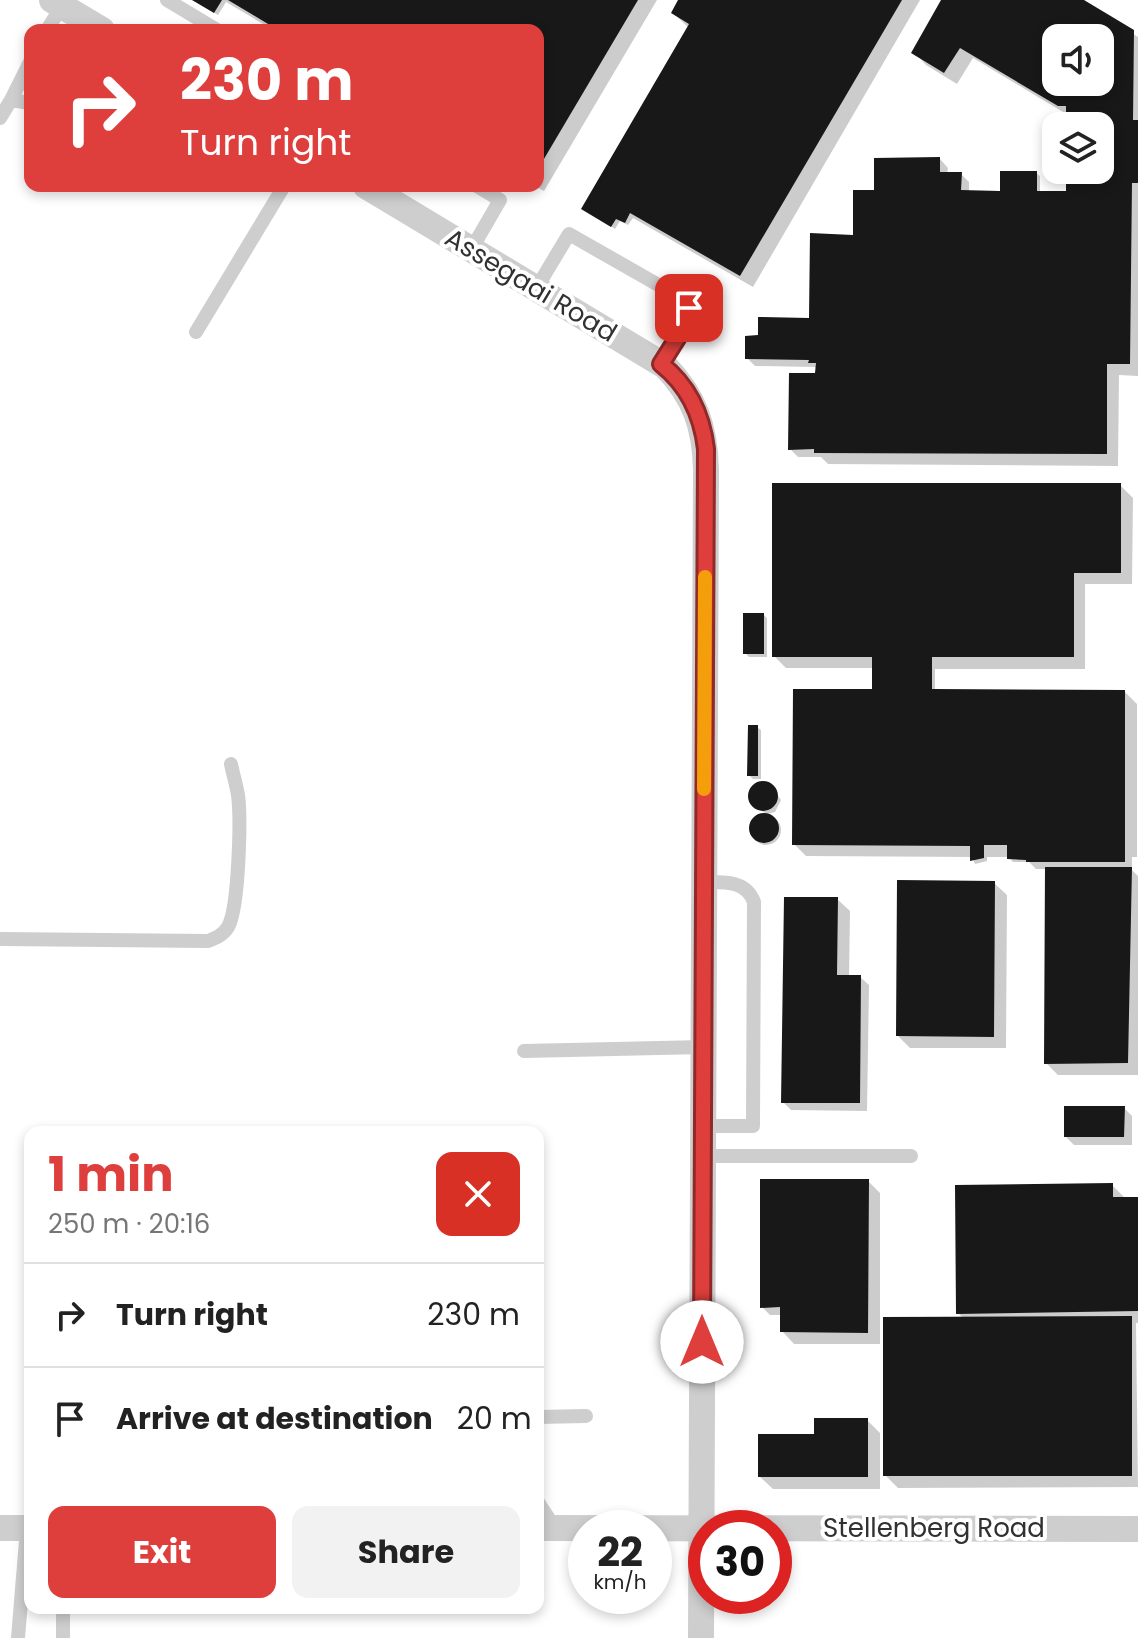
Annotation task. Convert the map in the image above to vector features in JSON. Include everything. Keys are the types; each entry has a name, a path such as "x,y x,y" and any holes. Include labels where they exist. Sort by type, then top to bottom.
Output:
{"street":[{"path":"57,3 92,24"},
{"name":"Assegaai Road","path":"376,192 661,364 689,393 703,430 706,449 701,1510"},
{"name":"Stellenberg Road","path":"546,1528 688,1527"},
{"name":"Stellenberg Road","path":"792,1527 1138,1529"},
{"path":"0,1528 24,1528"},
{"name":"Assegaai Road","path":"701,1614 701,1638"}],"lane":[{"path":"167,0 207,24"},
{"path":"49,24 57,3"},
{"path":"0,118 24,74"},
{"path":"11,100 24,102"},
{"path":"196,332 280,192"},
{"path":"471,250 500,200 487,192"},
{"path":"536,289 569,234 683,299 689,308 688,321 661,364"},
{"path":"0,939 208,941 219,937 228,926 236,893 238,797 231,764"},
{"path":"703,1126 753,1126 754,902 743,887 728,882 704,882"},
{"path":"524,1051 704,1047"},
{"path":"703,1156 911,1156"},
{"path":"544,1417 586,1416"},
{"path":"18,1638 24,1572"},
{"path":"63,1614 63,1638"}],"building":[{"path":"192,0 222,0 214,13"},
{"path":"228,0 638,0 544,159 544,24 268,24"},
{"path":"678,0 902,0 740,276 630,213 625,223 616,219 611,227 581,209 689,24 671,13"},
{"path":"941,0 1084,0 1134,30 1133,120 1138,120 1138,183 1132,183 1130,364 1107,364 1107,454 814,453 814,449 788,450 789,373 815,373 816,363 808,363 809,360 745,359 745,336 758,335 758,317 809,318 810,233 853,235 853,190 874,190 874,158 940,157 940,172 962,172 961,190 1000,191 1000,171 1037,171 1037,191 1066,191 1066,184 1114,184 1114,112 1066,112 1066,106 1058,106 960,48 944,73 911,53"},
{"path":"772,483 1121,483 1121,573 1074,573 1074,657 932,657 932,689 1125,690 1125,862 1026,862 1007,859 1007,845 984,845 984,858 970,861 970,846 792,845 793,689 872,689 872,657 772,657"},
{"path":"743,613 764,613 764,654 743,654"},
{"path":"748,725 758,725 758,776 747,776"},
{"path":"763,781 774,785 778,796 774,807 763,811 752,807 748,796 752,785"},
{"path":"764,813 775,817 779,828 775,839 764,843 753,839 749,828 753,817"},
{"path":"1045,867 1132,867 1128,1063 1044,1064"},
{"path":"897,880 995,881 994,1037 896,1036"},
{"path":"784,897 838,897 837,975 861,975 860,1103 781,1103"},
{"path":"1064,1106 1125,1106 1124,1137 1064,1137"},
{"path":"760,1179 869,1179 868,1333 780,1332 780,1307 760,1308"},
{"path":"1113,1183 1113,1197 1138,1197 1138,1311 956,1314 955,1185"},
{"path":"1132,1316 1132,1476 883,1476 883,1317"},
{"path":"814,1418 868,1418 868,1477 758,1477 758,1434 814,1434"}],"slow traffic":[{"path":"704,789 705,577"}],"route":[{"path":"689,308 688,321 661,364 689,393 703,430 706,449 702,1342"}]}
